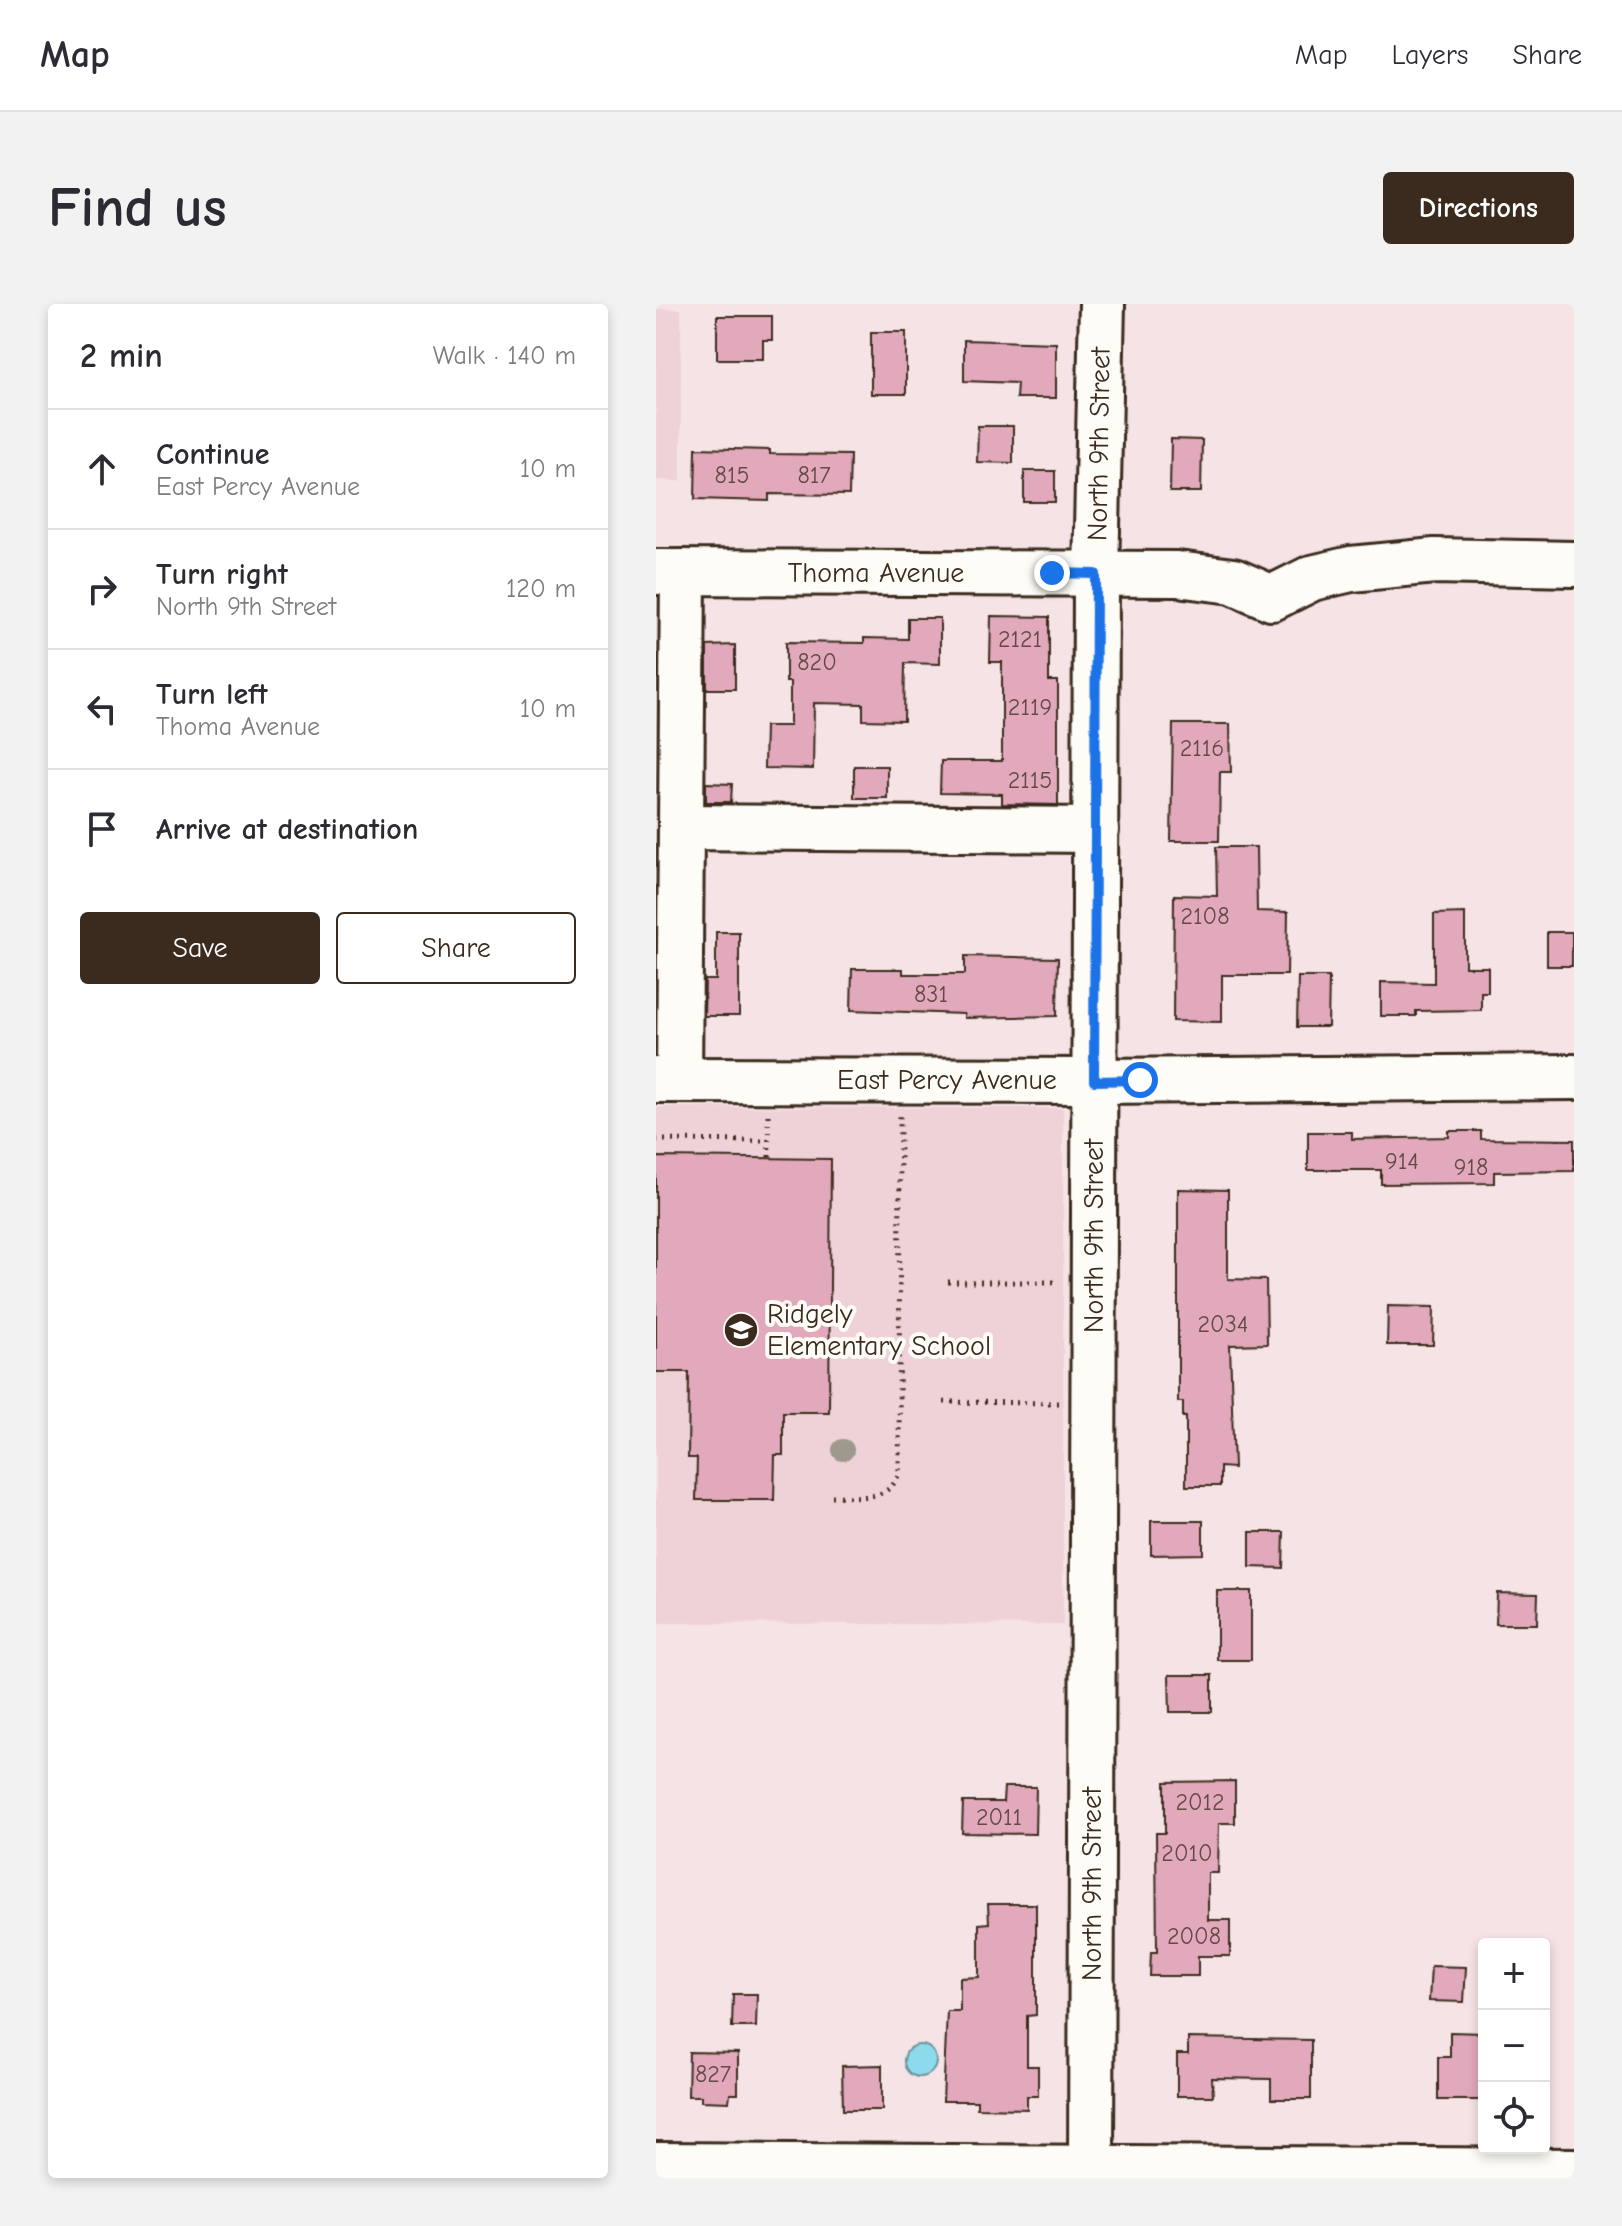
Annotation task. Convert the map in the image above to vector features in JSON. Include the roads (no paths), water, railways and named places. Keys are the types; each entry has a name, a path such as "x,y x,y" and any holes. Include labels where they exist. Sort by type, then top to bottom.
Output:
{"street":[{"name":"North 9th Street","path":"1091,2168 1096,574 1102,304"},
{"name":"Thoma Avenue","path":"669,572 1177,574 1233,581 1272,598 1312,578 1351,569 1435,561 1574,564"},
{"path":"668,1080 681,827 669,572"},
{"path":"681,827 1096,830"},
{"name":"East Percy Avenue","path":"668,1080 1094,1081 1574,1077"},
{"path":"666,2170 933,2172 1091,2168 1181,2174 1574,2171"}],"water":[{"path":"920,2045 931,2050 936,2061 931,2072 920,2077 909,2072 904,2061 909,2050"}],"place":[{"name":"Ridgely Elementary School","path":"741,1330"}]}
